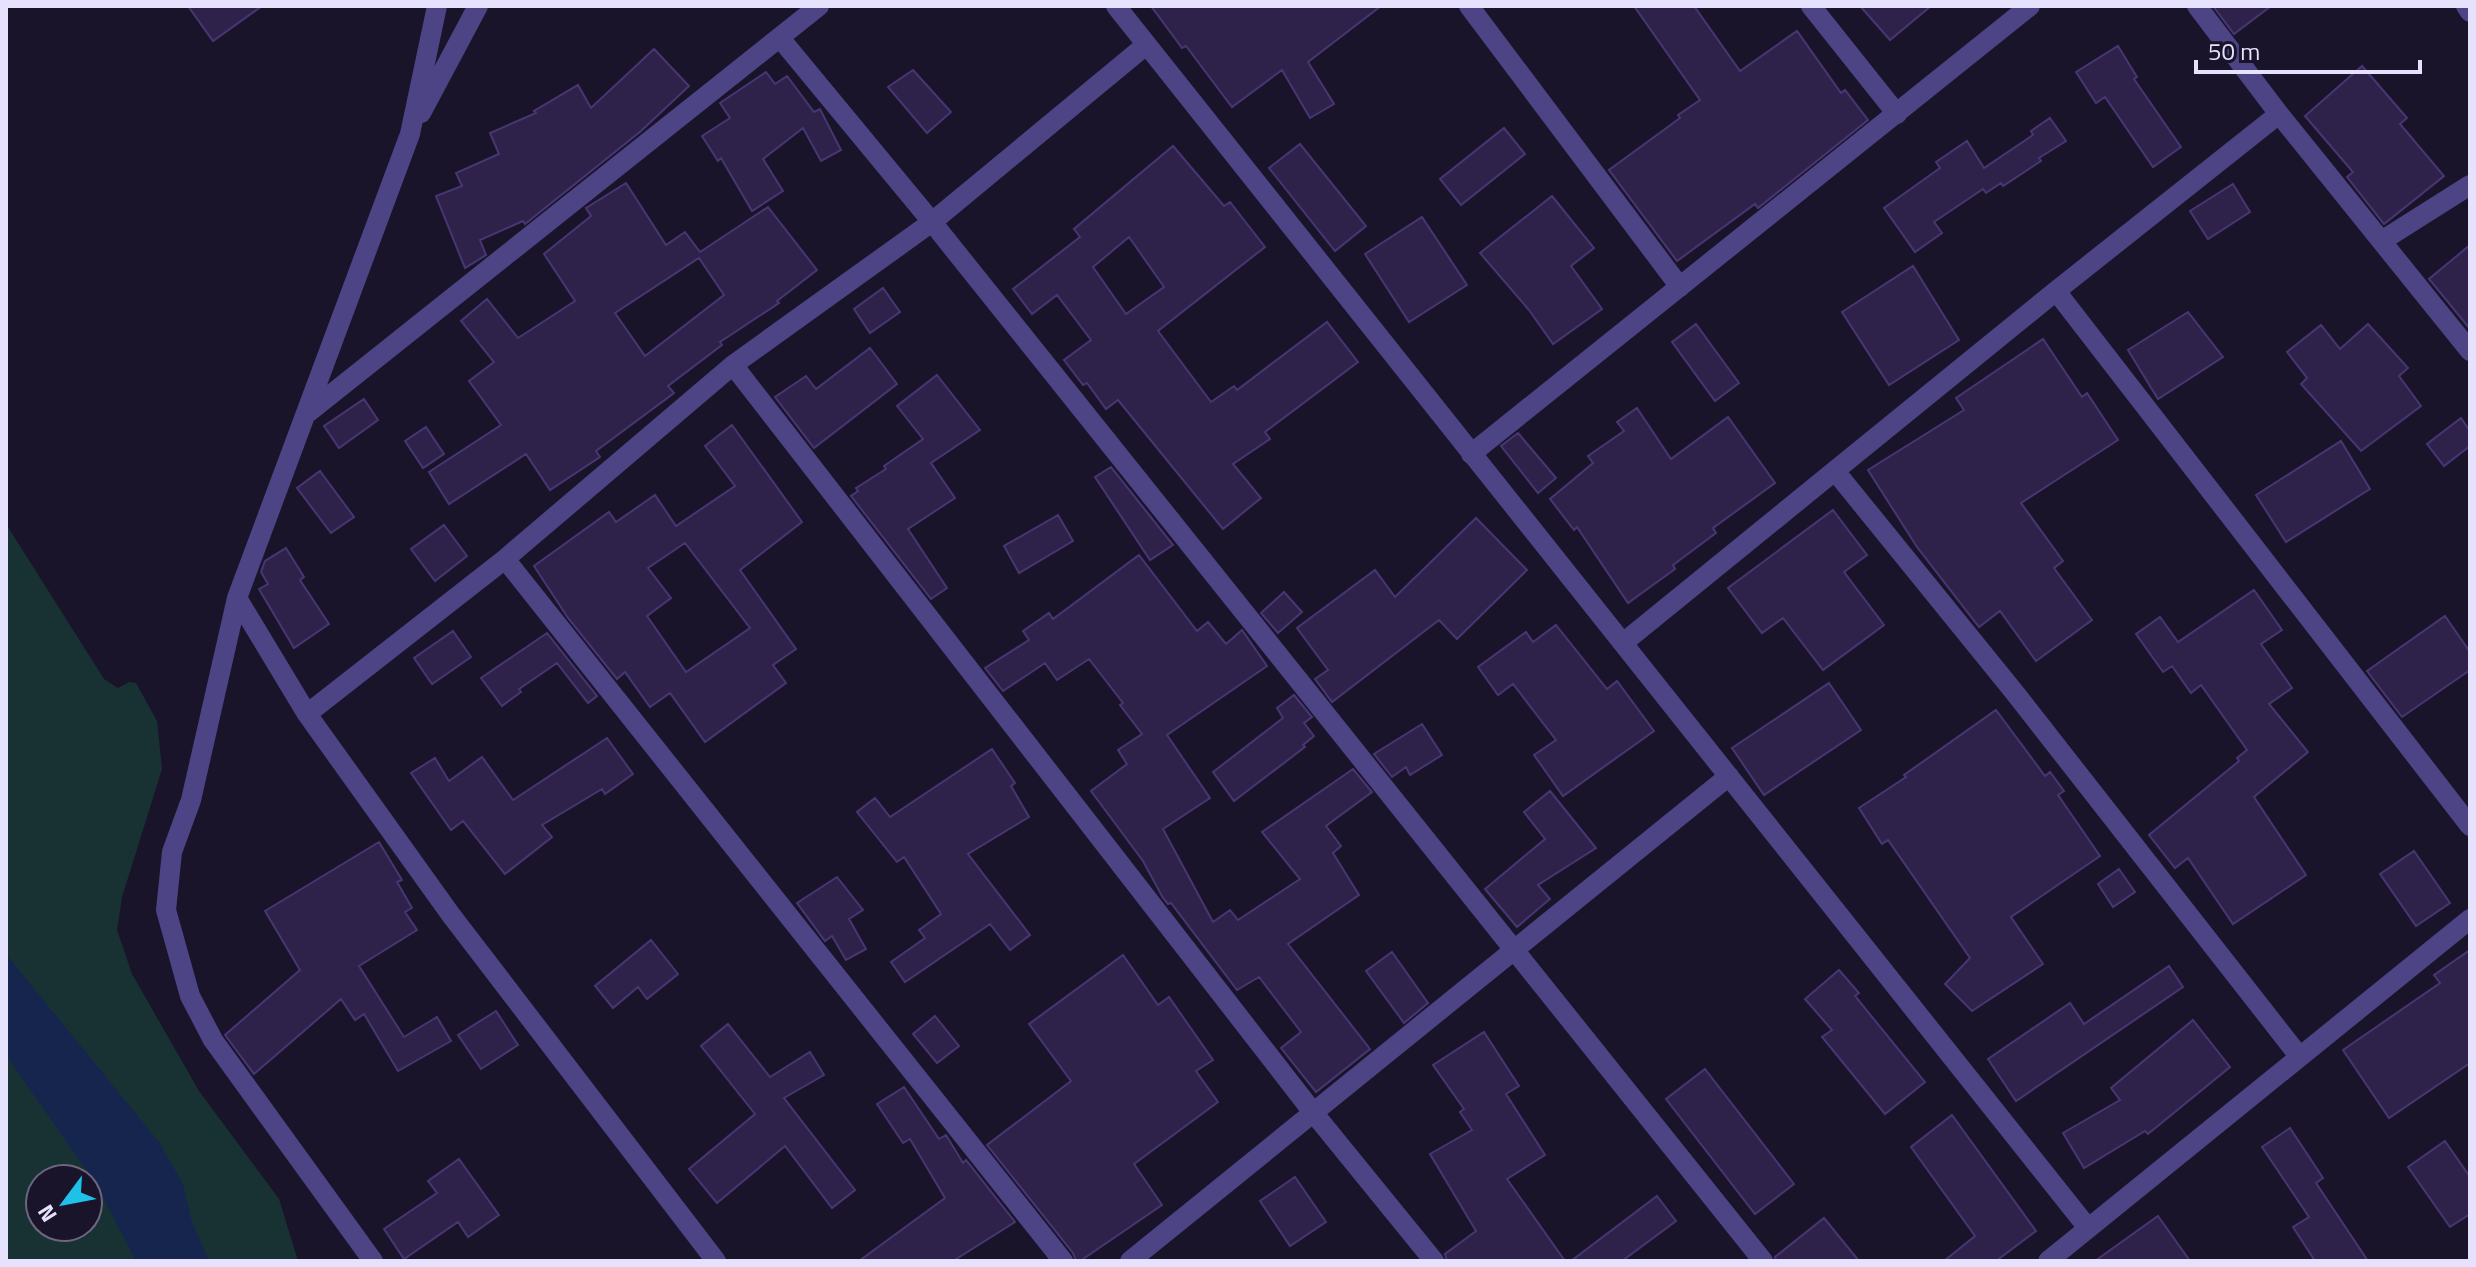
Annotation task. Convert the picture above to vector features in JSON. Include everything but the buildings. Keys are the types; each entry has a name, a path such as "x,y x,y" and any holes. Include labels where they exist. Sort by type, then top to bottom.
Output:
{"street":[{"path":"410,134 437,6"},
{"path":"373,1261 213,1040 190,996 166,910 172,852 191,800 237,598 410,134 478,6"},
{"path":"307,414 819,6"},
{"path":"1116,6 2088,1228"},
{"path":"1469,6 1680,287"},
{"path":"1811,6 1897,114"},
{"path":"1471,454 2030,6"},
{"path":"2197,6 2279,114 2470,351"},
{"path":"2466,6 2470,12"},
{"path":"780,38 932,222 1763,1261"},
{"path":"307,714 505,559 733,365 932,222 1146,45"},
{"path":"1623,643 2279,114"},
{"path":"2383,240 2470,185"},
{"path":"2056,291 2470,826"},
{"path":"733,365 1312,1111 1434,1261"},
{"path":"1835,471 2015,693 2299,1056"},
{"path":"505,559 1063,1261"},
{"path":"237,598 307,714 451,915 716,1261"},
{"path":"1130,1261 1729,776"},
{"path":"2048,1261 2470,919"}],"green space":[{"path":"6,524 104,679 118,688 129,682 136,683 157,721 162,769 122,897 117,930 132,974 199,1091 279,1199 298,1261 6,1261"}],"water":[{"path":"6,954 159,1142 183,1184 192,1222 209,1261 136,1261 104,1199 104,1163 81,1163 6,1055"}]}
